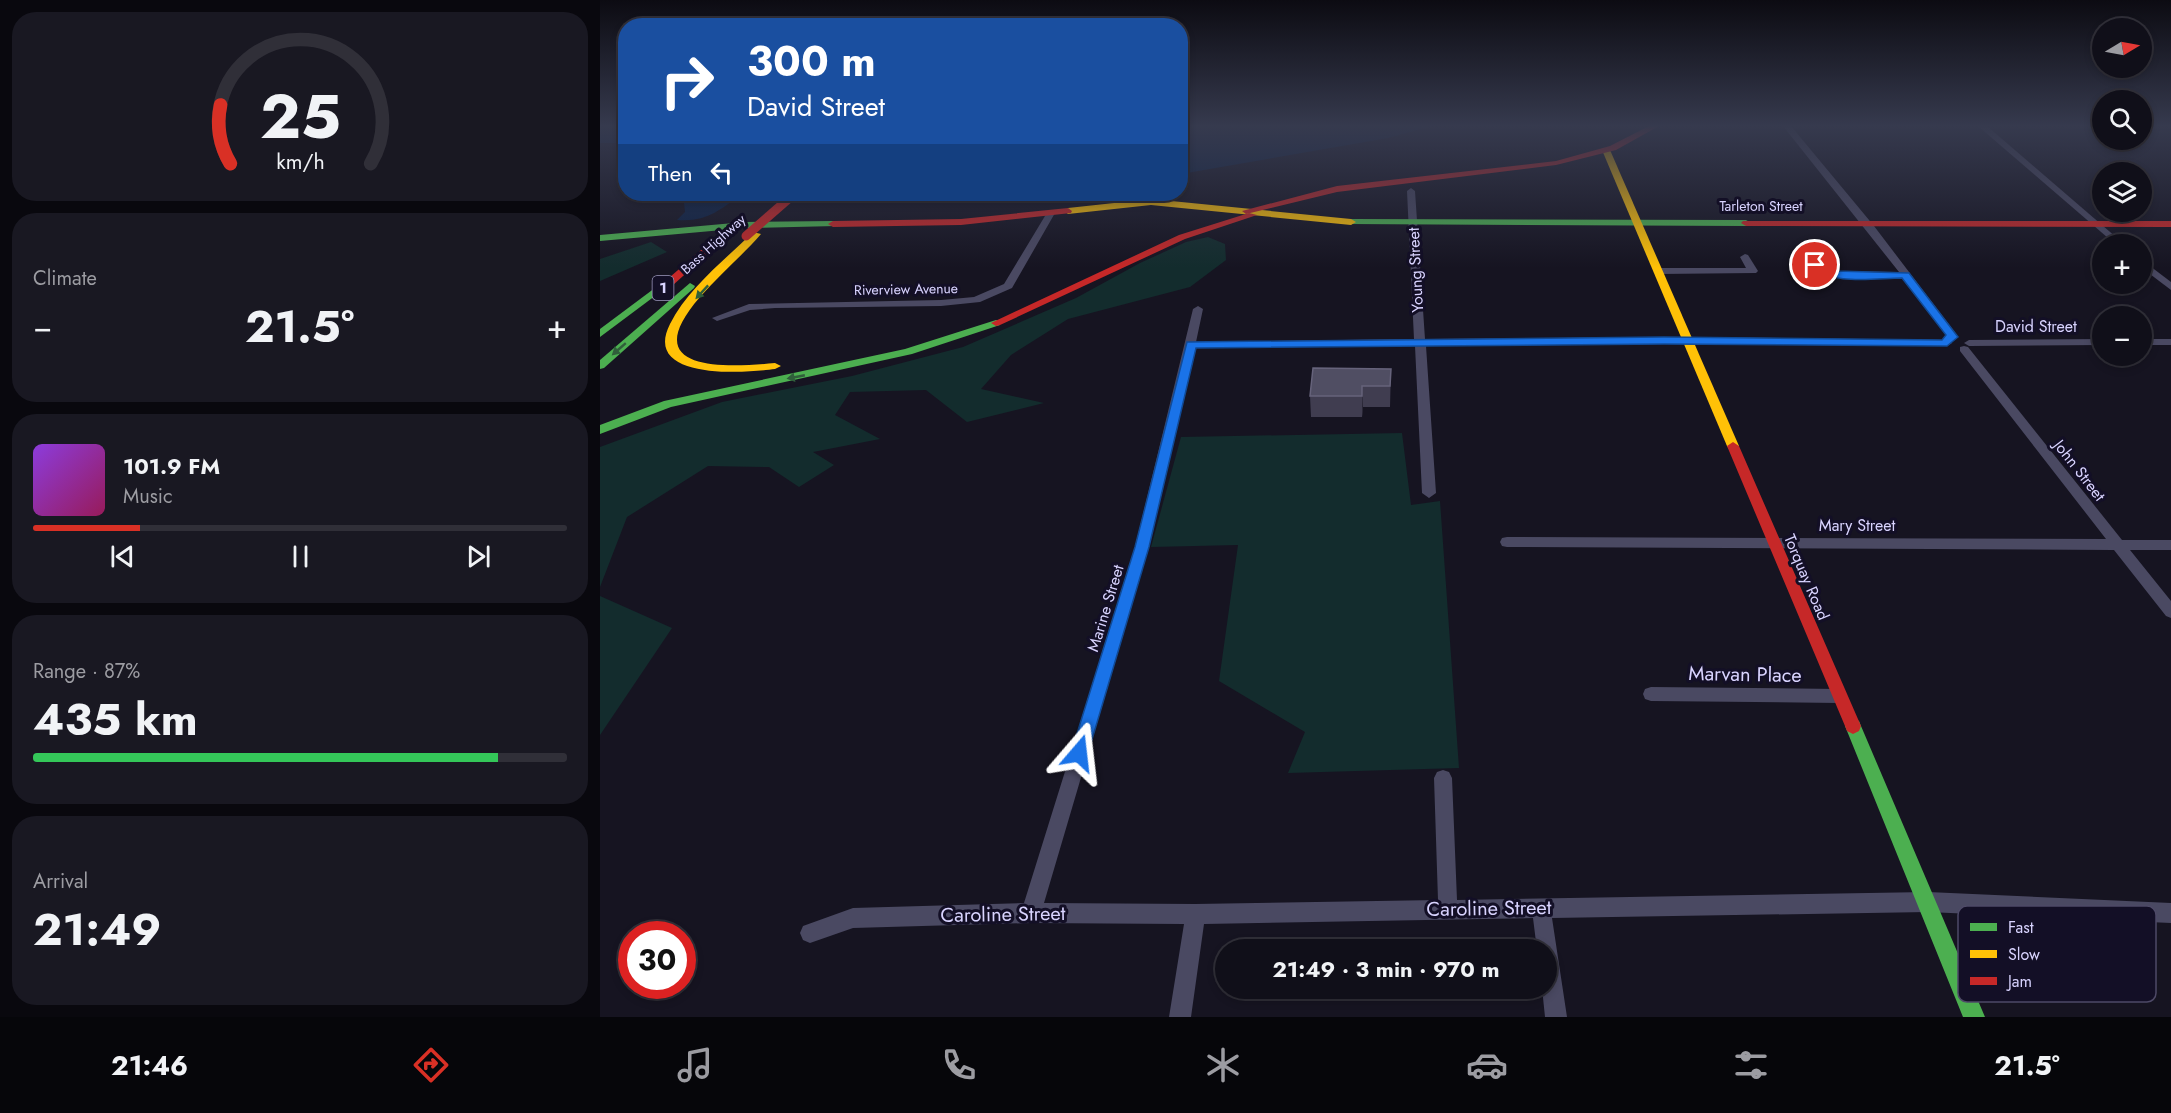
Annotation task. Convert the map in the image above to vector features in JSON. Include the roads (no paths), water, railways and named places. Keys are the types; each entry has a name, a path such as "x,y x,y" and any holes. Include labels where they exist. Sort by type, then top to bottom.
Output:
{"main road":[{"path":"1134,258 1186,231 1318,193 1473,173"},
{"name":"Torquay Road","path":"1616,173 1958,977"},
{"path":"784,201 749,227 675,325 670,336 671,347 687,363 704,368 746,369 861,356 953,333 1070,289"},
{"name":"Tarleton Street","path":"600,239 686,230 749,227 942,223 1165,202 1311,223 2171,224"},
{"name":"Tarleton Street","path":"1117,205 1351,222"},
{"path":"1160,243 1184,220 1178,210 1165,207"},
{"path":"600,430 690,398 805,376 908,352 997,323 1182,237 1220,226 1247,214"},
{"path":"1220,226 1311,223"},
{"name":"Bass Highway","path":"600,344 726,233 749,227"},
{"name":"Bass Highway","path":"600,366 749,227"},
{"path":"600,334 678,274"},
{"name":"Torquay Road","path":"1968,1002 1974,1017"}],"street":[{"path":"1827,173 1868,223 1950,340"},
{"path":"2037,173 2108,234"},
{"name":"Young Street","path":"1411,191 1429,493"},
{"name":"Riverview Avenue","path":"717,318 749,307 775,305 941,303 976,300 1008,286 1051,213"},
{"path":"1659,271 1754,271 1745,257"},
{"path":"1811,259 1821,270 1831,274 1905,275"},
{"path":"2152,272 2171,288"},
{"name":"Marine Street","path":"1031,913 1142,547 1198,309"},
{"path":"1191,345 1950,340 1966,346"},
{"name":"David Street","path":"1966,346 2092,342"},
{"path":"2152,342 2171,342"},
{"name":"John Street","path":"1966,346 2171,612"},
{"name":"Mary Street","path":"1507,542 2171,545"},
{"name":"Marvan Place","path":"1651,694 1839,696"},
{"path":"1443,778 1448,908"},
{"name":"Caroline Street","path":"810,933 853,918 1031,913 1195,914 1448,908 1928,902 2009,906"},
{"path":"1541,907 1556,1017"},
{"path":"1180,1017 1195,914"}],"water":[{"path":"684,201 733,201 705,217 677,220 685,212"}]}
